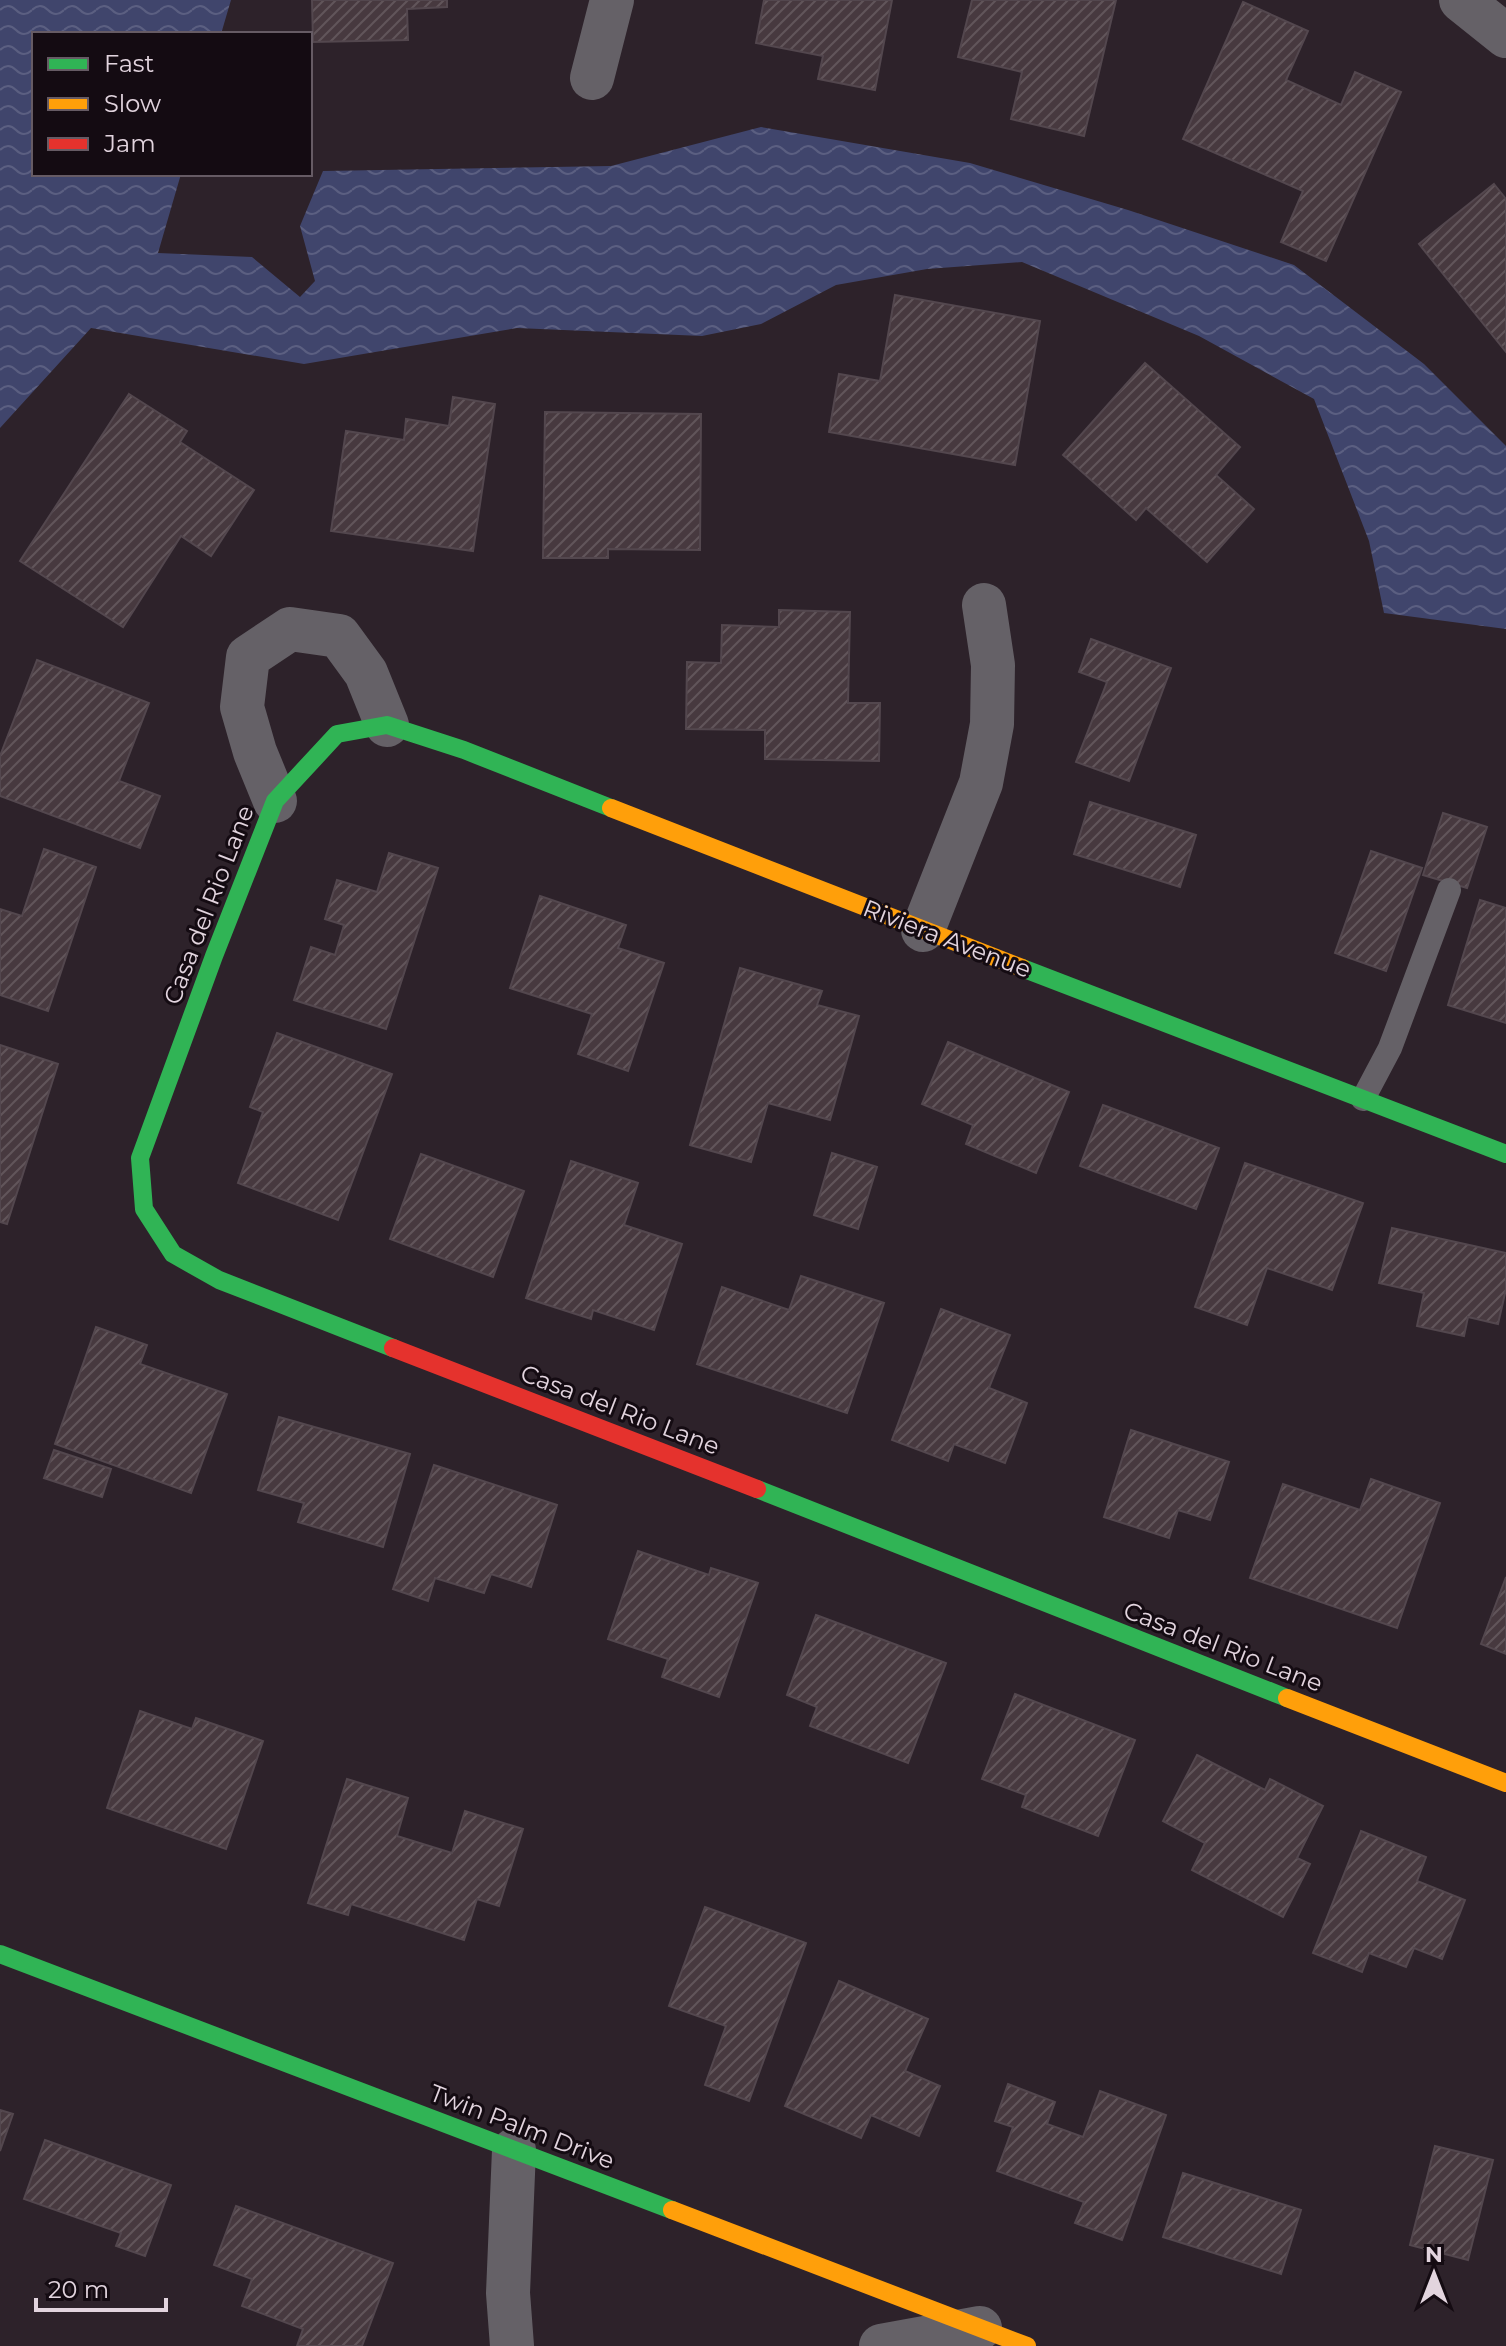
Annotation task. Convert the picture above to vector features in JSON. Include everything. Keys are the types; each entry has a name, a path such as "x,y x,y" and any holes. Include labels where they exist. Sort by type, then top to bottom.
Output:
{"street":[{"path":"592,78 612,0"},
{"path":"1461,0 1506,36"},
{"path":"923,930 981,783 992,724 993,665 984,605"},
{"path":"275,801 255,752 242,707 248,657 290,629 339,636 366,673 387,725"},
{"name":"Riviera Avenue","path":"275,801 337,734 387,725 464,750 1506,1154"},
{"name":"Casa del Rio Lane","path":"275,801 140,1158 144,1209 173,1254 219,1280 1506,1783"},
{"name":"Twin Palm Drive","path":"0,1954 1027,2346"},
{"path":"512,2346 508,2293 514,2150"},
{"path":"881,2346 980,2328"}],"lane":[{"path":"1363,1099 1390,1048 1449,890"}],"water":[{"path":"0,0 231,0 222,32 32,32 32,176 180,176 158,253 252,257 300,297 315,281 300,226 323,171 611,166 761,127 970,163 1128,210 1294,265 1424,364 1506,446 1506,629 1384,613 1369,541 1314,399 1199,336 1022,262 927,269 836,285 761,324 702,336 517,328 304,364 91,328 0,428"}],"building":[{"path":"312,0 447,0 447,7 407,9 408,40 313,42"},
{"path":"764,0 892,0 875,90 818,79 823,56 756,43"},
{"path":"972,0 1116,0 1084,136 1011,119 1022,72 958,57"},
{"path":"1243,2 1308,31 1286,80 1341,105 1355,72 1401,92 1326,261 1281,242 1303,191 1183,139"},
{"path":"1494,184 1506,199 1506,352 1419,244"},
{"path":"895,295 1040,321 1015,465 829,432 839,374 880,381"},
{"path":"1145,363 1240,447 1216,475 1254,509 1207,562 1146,508 1136,520 1063,455"},
{"path":"129,394 187,431 180,442 254,490 211,556 181,536 123,627 20,561"},
{"path":"453,397 495,404 473,551 331,531 346,431 404,440 406,419 449,426"},
{"path":"545,412 701,414 700,550 608,549 608,558 543,558"},
{"path":"779,610 850,612 848,703 880,703 879,761 765,759 765,730 686,729 687,662 721,663 722,625 779,627"},
{"path":"1091,639 1171,668 1129,781 1076,762 1107,682 1079,672"},
{"path":"37,660 149,703 119,781 160,796 140,848 0,796 0,756"},
{"path":"1090,802 1196,835 1180,887 1074,854"},
{"path":"1443,813 1487,827 1467,888 1423,875"},
{"path":"44,849 96,867 48,1011 0,995 0,909 22,916"},
{"path":"1371,851 1422,868 1386,971 1335,953"},
{"path":"389,853 438,868 386,1029 294,1000 311,947 335,955 344,925 325,919 337,880 377,892"},
{"path":"540,896 626,925 618,948 664,963 628,1071 578,1054 592,1014 510,988"},
{"path":"1480,900 1506,908 1506,1023 1448,1005"},
{"path":"740,968 822,991 817,1005 859,1016 830,1120 768,1103 751,1162 690,1145"},
{"path":"277,1033 392,1074 338,1220 238,1183 263,1112 250,1107"},
{"path":"948,1042 1069,1092 1036,1173 966,1144 973,1125 922,1104"},
{"path":"0,1045 58,1064 7,1224 0,1222"},
{"path":"1103,1105 1219,1148 1196,1209 1080,1166"},
{"path":"832,1153 877,1167 858,1229 814,1215"},
{"path":"421,1154 524,1191 493,1277 390,1239"},
{"path":"571,1161 638,1183 624,1225 682,1244 654,1330 593,1310 591,1319 526,1298"},
{"path":"1245,1163 1363,1203 1332,1290 1267,1268 1247,1325 1195,1307"},
{"path":"1392,1228 1506,1253 1506,1289 1498,1324 1468,1317 1464,1336 1417,1326 1424,1293 1379,1283"},
{"path":"801,1276 884,1303 847,1413 697,1364 722,1287 789,1310"},
{"path":"941,1309 1010,1335 989,1388 1027,1403 1005,1463 954,1444 948,1461 892,1440"},
{"path":"96,1327 147,1345 140,1364 227,1394 191,1493 55,1444"},
{"path":"279,1417 410,1454 383,1547 298,1522 304,1503 258,1490"},
{"path":"1131,1430 1229,1462 1210,1520 1178,1510 1169,1538 1104,1517"},
{"path":"54,1450 111,1469 102,1497 44,1478"},
{"path":"434,1465 557,1505 531,1587 491,1574 484,1593 435,1578 428,1601 393,1589"},
{"path":"1371,1479 1440,1503 1397,1628 1250,1578 1283,1484 1360,1510"},
{"path":"638,1551 709,1575 711,1568 758,1583 719,1697 662,1677 668,1659 608,1639"},
{"path":"1506,1577 1506,1654 1481,1644"},
{"path":"816,1615 946,1663 908,1763 810,1726 817,1707 787,1695"},
{"path":"1015,1694 1135,1740 1098,1836 1022,1807 1026,1795 982,1779"},
{"path":"140,1711 192,1729 196,1718 263,1741 226,1849 107,1808"},
{"path":"1197,1755 1265,1790 1270,1779 1323,1806 1297,1858 1310,1864 1283,1917 1192,1870 1205,1843 1163,1821"},
{"path":"347,1779 408,1798 397,1836 452,1853 465,1811 523,1829 499,1906 477,1899 464,1940 351,1904 348,1915 308,1903"},
{"path":"1361,1831 1426,1857 1417,1881 1465,1900 1442,1959 1414,1948 1406,1967 1369,1953 1362,1972 1313,1953"},
{"path":"705,1907 806,1943 749,2101 705,2085 726,2026 669,2006"},
{"path":"839,1981 928,2019 905,2071 940,2086 919,2136 871,2115 861,2138 785,2106"},
{"path":"1008,2084 1055,2102 1047,2124 1083,2137 1100,2091 1166,2115 1122,2240 1075,2223 1084,2202 997,2171 1013,2127 995,2121"},
{"path":"0,2110 13,2114 0,2151"},
{"path":"45,2140 171,2185 145,2256 116,2246 121,2233 24,2199"},
{"path":"1435,2146 1493,2160 1468,2260 1410,2245"},
{"path":"1183,2173 1301,2210 1281,2274 1163,2237"},
{"path":"236,2206 393,2263 362,2346 297,2346 303,2329 242,2306 252,2279 214,2265"}],"traffic: fast":[{"path":"393,1348 219,1280 173,1254 144,1209 140,1158 275,801 337,734 387,725 464,750 611,808"},
{"path":"1022,968 1506,1154"},
{"path":"757,1489 1287,1698"},
{"path":"0,1954 672,2210"}],"traffic: slow":[{"path":"611,808 1022,968"},
{"path":"1287,1698 1506,1783"},
{"path":"672,2210 1027,2346"}],"traffic: jam":[{"path":"393,1348 757,1489"}]}
